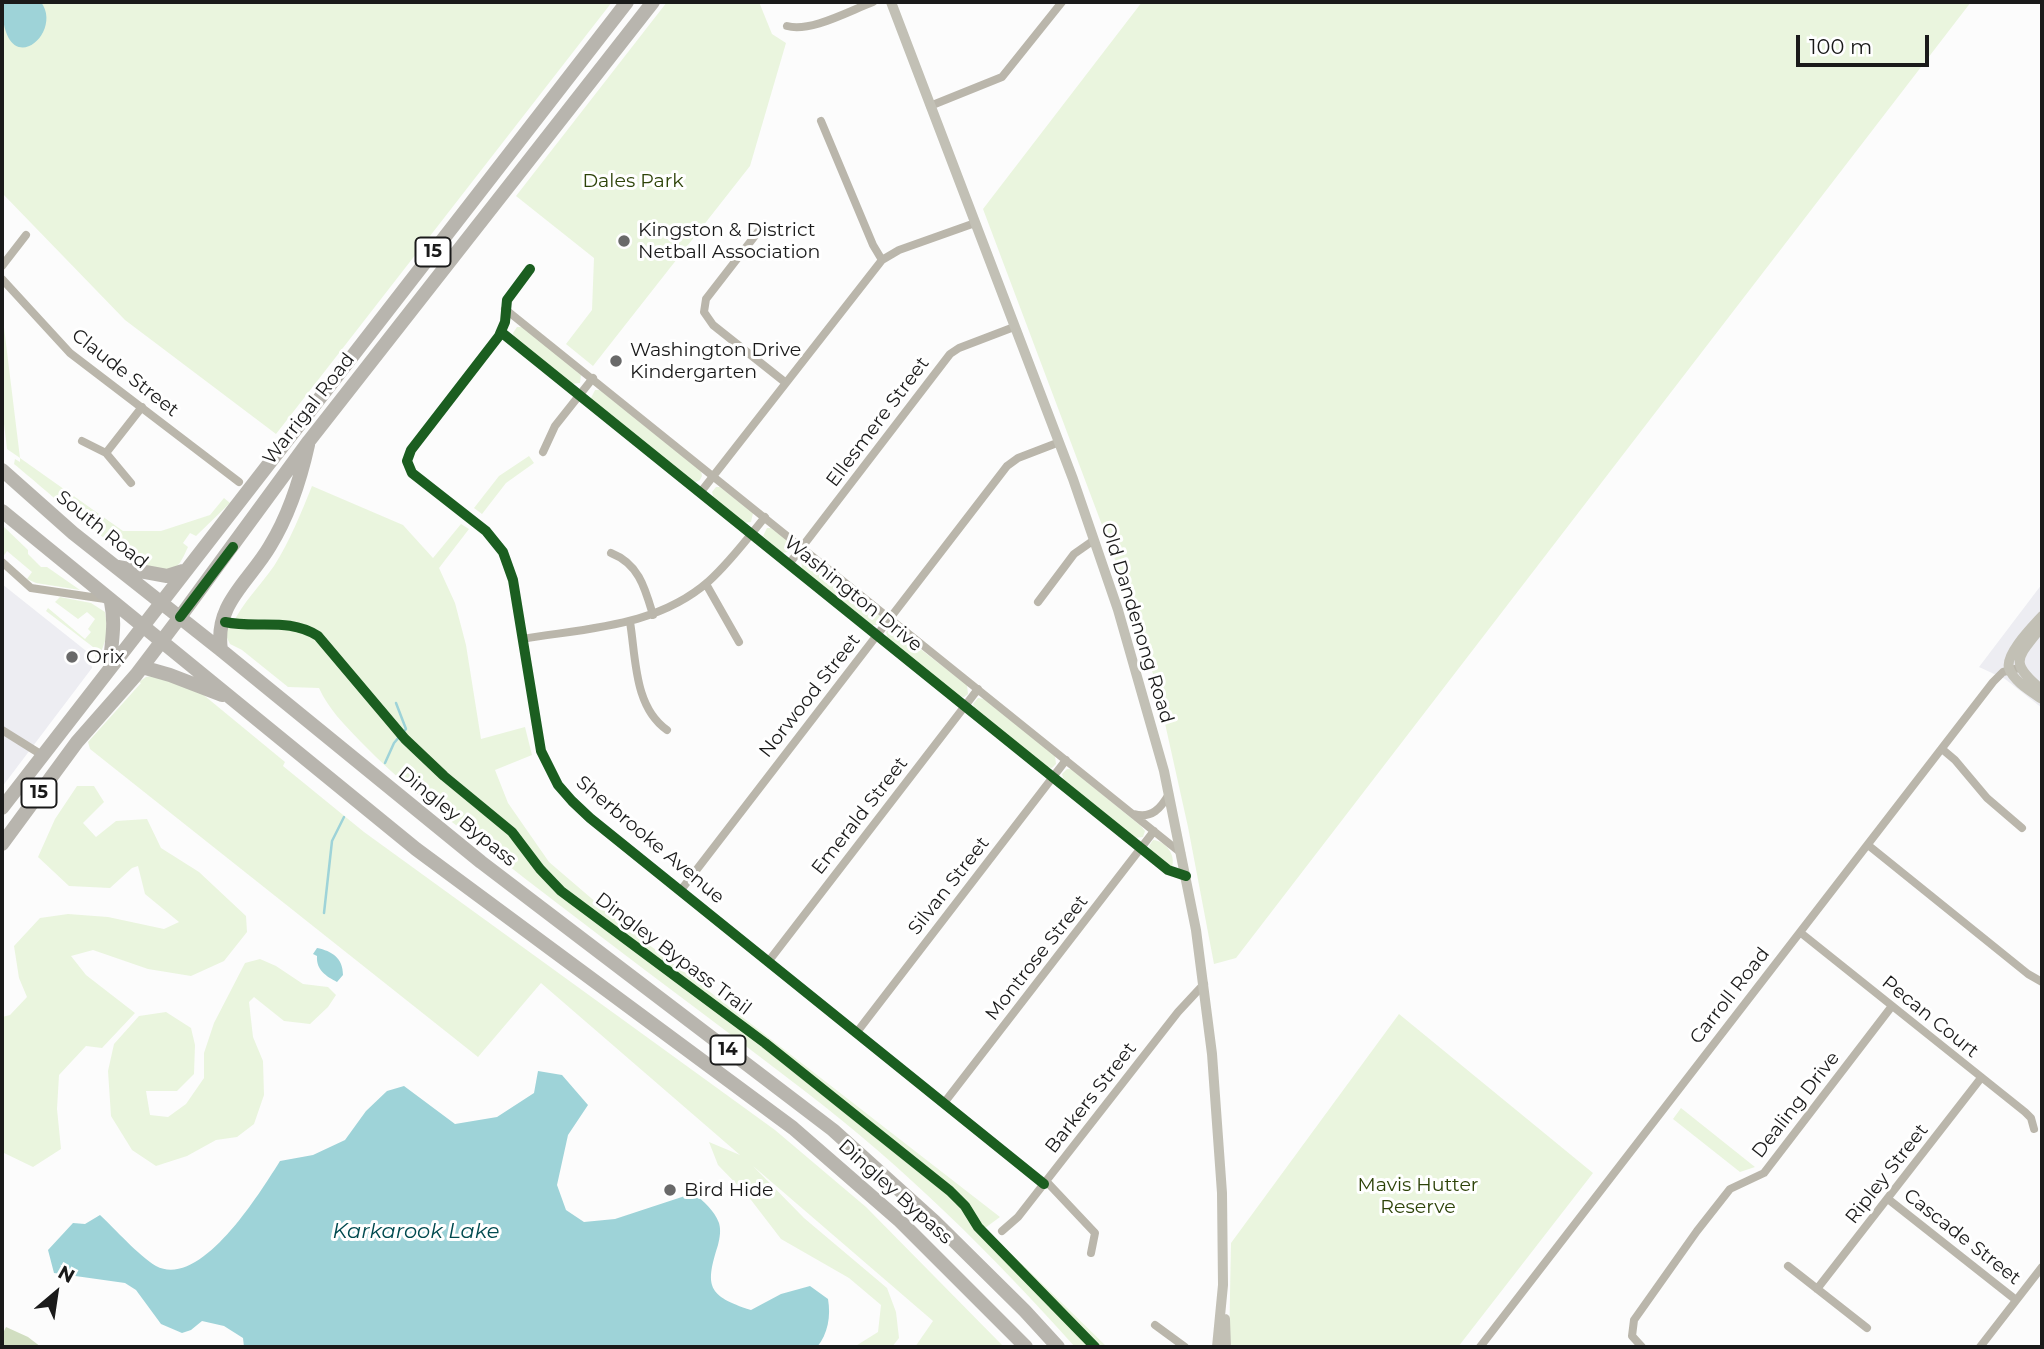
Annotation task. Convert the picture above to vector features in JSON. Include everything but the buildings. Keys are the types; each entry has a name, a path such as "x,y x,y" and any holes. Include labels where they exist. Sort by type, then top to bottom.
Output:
{"highway":[{"name":"Warrigal Road","path":"2,808 141,625 249,491 627,2"},
{"name":"Warrigal Road","path":"2,844 77,742 142,667 309,441 653,2"},
{"path":"221,650 219,631 227,606 271,546 284,520 301,479 309,441"},
{"name":"South Road","path":"2,470 73,533 180,617"},
{"name":"14","path":"2,511 161,642"},
{"path":"116,567 167,576 183,571"},
{"path":"110,601 115,622 110,666"},
{"name":"Dingley Bypass","path":"180,617 481,862 833,1130 943,1230 1058,1347"},
{"name":"Dingley Bypass","path":"161,642 416,849 793,1128 894,1215 967,1285 1026,1347"},
{"path":"142,667 230,698"}],"main road":[{"name":"Old Dandenong Road","path":"891,2 1094,540 1142,690 1169,794 1204,984 1218,1119 1223,1193 1226,1347"},
{"name":"Carroll Road","path":"2014,669 2009,659 2042,616"},
{"name":"Carroll Road","path":"2014,669 2024,649 2042,626"},
{"path":"2014,669 2042,690"},
{"path":"2014,669 2020,682 2042,699"},
{"name":"Old Dandenong Road","path":"1217,1347 1223,1285"}],"street":[{"path":"787,26 799,28 813,25 873,2"},
{"path":"930,106 989,84 1002,76 1062,2"},
{"path":"821,121 873,245 882,260"},
{"path":"700,494 882,260 900,250 975,223"},
{"path":"761,228 706,299 704,312 713,325 786,383"},
{"path":"2,266 26,235"},
{"path":"503,329 509,296 530,269"},
{"name":"Claude Street","path":"2,279 70,353 239,482"},
{"name":"Washington Drive","path":"505,309 1181,853"},
{"name":"Ellesmere Street","path":"789,564 950,354 1014,327"},
{"name":"Washington Drive","path":"503,329 579,396 1140,848 1168,870 1186,876"},
{"name":"Sherbrooke Avenue","path":"503,329 411,450 407,464 412,473 480,525 497,543 511,570 538,737 546,763 558,785 580,809 1045,1182 1095,1233 1091,1253"},
{"path":"543,452 551,432 593,378"},
{"path":"106,453 142,407"},
{"path":"82,441 106,453 131,483"},
{"name":"Norwood Street","path":"681,890 1011,462 1057,443"},
{"path":"522,639 630,622 653,615 679,602 727,564 765,517"},
{"path":"1038,602 1079,549 1094,540"},
{"path":"611,553 624,559 637,572 653,615"},
{"path":"2,562 31,588 110,601"},
{"path":"706,583 739,642"},
{"path":"630,622 646,708 655,721 667,730"},
{"name":"Carroll Road","path":"1480,1347 1997,676 2014,669"},
{"name":"Emerald Street","path":"768,962 978,689"},
{"path":"2,730 42,755"},
{"path":"1942,749 1955,760 1987,798 2022,828"},
{"name":"Silvan Street","path":"856,1032 1066,760"},
{"path":"1132,813 1143,816 1151,814 1159,809 1169,794"},
{"name":"Montrose Street","path":"944,1103 1154,831"},
{"path":"1868,845 2028,974 2042,982"},
{"name":"Pecan Court","path":"1801,933 2031,1118 2035,1129"},
{"name":"Barkers Street","path":"1002,1231 1018,1217 1178,1012 1204,984"},
{"name":"Dealing Drive","path":"1642,1347 1632,1336 1634,1320 1697,1231 1730,1189 1764,1172 1892,1006"},
{"name":"Ripley Street","path":"1817,1289 1981,1077"},
{"name":"Cascade Street","path":"1888,1199 2016,1300"},
{"path":"1788,1266 1867,1328"},
{"path":"1980,1347 2042,1267"},
{"path":"1155,1325 1185,1347"}],"shaded area":[{"path":"2,584 90,654 92,668 2,787"},
{"path":"2042,584 2042,708 2005,679 1979,667"}],"green space":[{"path":"2,2 612,2 276,434 125,320 2,193"},
{"name":"Dales Park","path":"667,2 759,2 772,34 786,43 750,166 593,366 566,344 592,310 594,258 516,196"},
{"path":"1142,2 1971,2 1236,958 1214,964 1188,827 1156,683 1114,557 983,209"},
{"path":"2,311 20,458 7,449 2,407"},
{"path":"517,327 523,327 581,375 580,383 571,384 514,338 513,333"},
{"path":"595,390 600,390 701,471 700,480 691,480 594,402 591,398"},
{"path":"529,456 534,463 506,483 482,514 474,508 499,476"},
{"path":"20,458 123,531 161,531 210,515 224,498 230,503 196,536 190,533 183,543 188,547 175,568 168,571 153,568 112,544 67,508 14,464 15,459 20,462"},
{"path":"312,486 403,525 433,558 461,524 469,529 439,568 455,603 466,645 481,739 525,727 532,755 495,770 508,803 549,862 612,916 1000,1217 985,1228 1107,1347 1075,1347 980,1246 913,1181 806,1092 565,910 421,797 349,729 332,710 319,688 288,687 242,650 230,644 225,634 225,624 232,625 246,601 274,566"},
{"path":"716,487 720,487 753,513 751,522 744,523 714,499 712,492"},
{"path":"2,525 41,567 47,567 80,590 27,579 32,572 7,551 2,556"},
{"path":"767,528 771,528 788,541 788,552 782,553 763,536"},
{"path":"808,558 880,616 878,625 870,625 802,569 801,561"},
{"path":"60,597 91,603 105,612 108,633 97,663 93,647 46,611 48,608 85,639 91,632 88,629 95,619 87,612 78,619 55,602"},
{"path":"892,627 967,685 968,694 964,697 958,696 888,639 886,632"},
{"path":"156,675 200,692 285,762 283,766 364,832 775,1130 866,1207 1004,1347 915,1347 933,1321 753,1166 804,1218 887,1288 896,1312 899,1338 892,1347 854,1347 878,1332 881,1305 849,1278 781,1239 748,1196 718,1165 709,1142 740,1155 541,983 478,1057 90,749 88,742 141,683 139,682"},
{"path":"978,698 984,699 1055,756 1056,764 1052,768 1046,767 975,710 973,704"},
{"path":"1071,769 1141,826 1145,831 1143,837 1135,838 1064,781 1062,774"},
{"path":"77,786 94,786 104,802 83,823 96,837 116,821 147,819 161,848 199,872 246,916 247,932 224,961 191,976 148,969 93,950 71,956 86,975 135,1013 102,1048 86,1046 59,1075 57,1109 61,1149 33,1167 2,1152 2,1017 10,1015 27,997 19,978 14,946 40,918 68,914 108,917 164,929 179,922 145,894 138,866 132,868 110,888 69,886 38,857 55,819"},
{"path":"1153,840 1169,849 1173,858 1172,867 1152,852 1149,846"},
{"path":"260,959 303,984 328,987 336,995 310,1024 284,1021 254,997 249,1002 253,1037 263,1061 264,1095 254,1124 237,1137 216,1140 187,1156 156,1166 132,1150 111,1116 108,1071 114,1044 139,1016 166,1012 191,1028 195,1045 194,1074 177,1091 146,1091 150,1115 168,1117 186,1104 204,1078 204,1053 214,1023 245,963"},
{"name":"Mavis Hutter Reserve","path":"1399,1014 1593,1173 1458,1347 1229,1347 1231,1243"},
{"path":"1681,1108 1755,1167 1740,1172 1673,1119"},
{"path":"6,1327 28,1337 41,1347 2,1347 2,1335"}],"water":[{"path":"2,2 41,2 46,15 45,27 39,38 30,46 21,47 11,42 5,27"},
{"path":"317,948 332,953 339,960 343,975 337,982 320,969 317,956 313,954"},
{"name":"Karkarook Lake","path":"538,1071 562,1075 588,1105 568,1135 557,1185 566,1210 584,1222 615,1219 694,1193 712,1210 720,1228 711,1270 713,1288 725,1300 751,1310 781,1294 810,1286 828,1299 829,1305 826,1331 817,1347 244,1347 243,1338 224,1326 202,1321 182,1333 161,1324 136,1290 125,1283 54,1273 48,1250 73,1223 85,1224 100,1215 156,1266 173,1270 192,1264 228,1234 280,1161 313,1155 345,1140 366,1111 387,1091 404,1086 455,1124 497,1117 534,1093"}],"waterway":[{"path":"385,763 394,743 406,729 396,703"},
{"path":"324,913 332,841 344,817"}],"cycle path":[{"path":"530,269 507,300 505,322 499,336 411,450 407,461 412,473 486,531 503,552 513,580 541,751 558,785 590,818 1044,1184"},
{"path":"501,332 1168,870 1186,876"},
{"path":"180,617 233,547"},
{"name":"Dingley Bypass Trail","path":"225,622 284,625 307,630 318,636 405,739 444,776 512,832 561,891 765,1043 950,1191 965,1206 978,1227 1095,1347"}],"place":[{"name":"Kingston & District Netball Association","path":"624,241"},
{"name":"Washington Drive Kindergarten","path":"616,361"},
{"name":"Orix","path":"72,657"},
{"name":"Bird Hide","path":"670,1190"}]}
